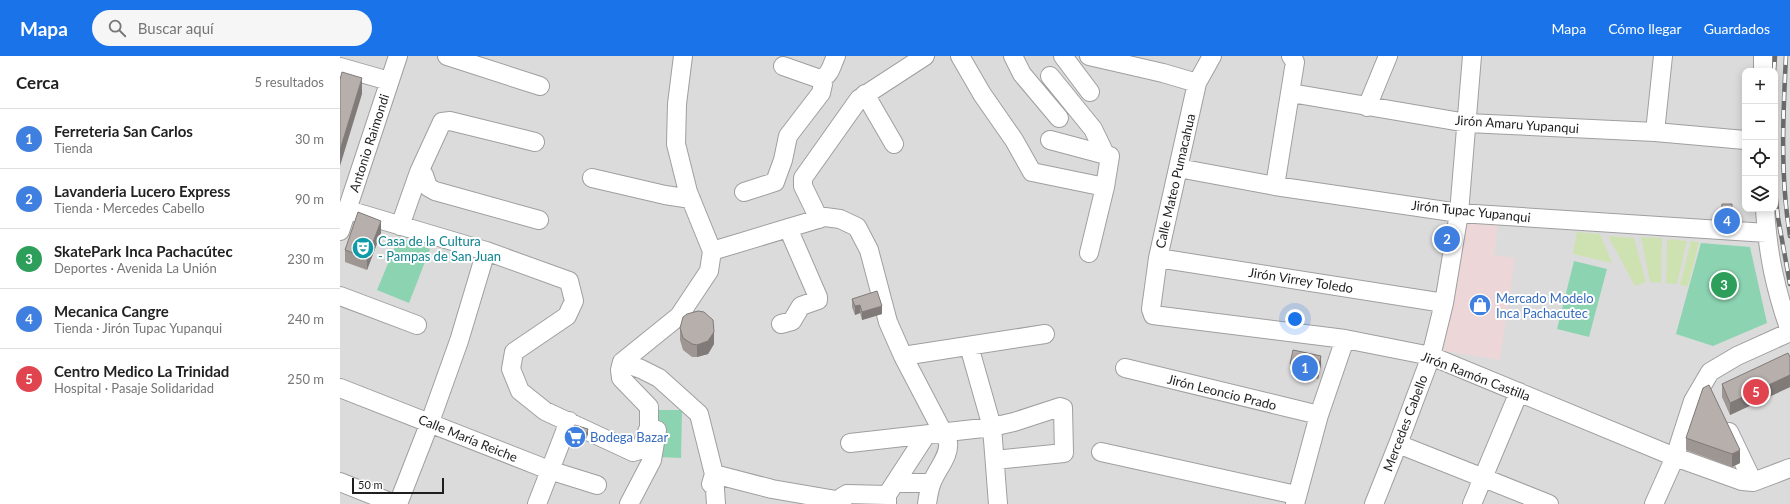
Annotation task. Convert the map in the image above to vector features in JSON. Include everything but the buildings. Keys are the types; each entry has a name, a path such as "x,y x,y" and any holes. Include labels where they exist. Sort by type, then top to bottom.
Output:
{"street":[{"name":"Antonio Raimondi","path":"342,223 398,56"},
{"path":"447,56 540,86"},
{"path":"629,504 652,460 657,435 657,418 649,407 621,378 620,370 622,362 679,316 709,270 712,251 691,199 676,144 677,104 683,56"},
{"path":"820,79 828,75 836,56"},
{"path":"819,219 803,186 803,178 853,105 865,94 925,56"},
{"path":"960,56 982,94 1014,140 1032,172 1105,187"},
{"path":"1013,56 1022,74 1059,118"},
{"path":"1063,56 1090,92"},
{"path":"1089,56 1152,70 1197,84"},
{"name":"Calle Mateo Pumacahua","path":"1151,309 1158,258 1197,84 1212,56"},
{"path":"1275,186 1295,62 1291,56"},
{"path":"1367,107 1388,56"},
{"name":"Mercedes Cabello","path":"1374,504 1398,444 1430,356 1444,303 1459,213 1472,56"},
{"path":"1656,132 1663,56"},
{"path":"1763,56 1763,68"},
{"path":"744,192 775,182 783,160 788,136 821,93 823,84 820,79 783,66"},
{"path":"340,67 389,81"},
{"path":"1050,76 1093,129 1105,154"},
{"path":"865,94 894,144"},
{"name":"Jirón Amaru Yupanqui","path":"1291,94 1467,123 1656,132 1742,140"},
{"path":"400,226 419,172 442,122 450,121 535,142"},
{"path":"1050,140 1109,154 1111,158 1089,253"},
{"name":"Jirón Tupac Yupanqui","path":"1178,168 1275,186 1459,213 1767,233"},
{"path":"419,172 424,176 428,187 435,190 539,220"},
{"path":"592,178 664,195 691,199"},
{"path":"1654,504 1675,457 1693,401 1704,378 1713,369 1737,356 1790,332 1778,295 1770,262 1765,212"},
{"path":"712,251 825,217 840,219 857,227 869,250 888,322 903,356 948,442 949,448 931,483 927,504"},
{"path":"342,223 400,226 486,251 569,281 574,301 567,316 514,352 511,369 520,391 545,411 570,421 633,452 640,450 645,441 649,427 649,407"},
{"path":"781,324 792,321 801,306 818,300 788,228"},
{"path":"340,482 396,504 430,422 459,341 486,251"},
{"name":"Jirón Virrey Toledo","path":"1158,258 1444,303"},
{"path":"340,296 417,325"},
{"name":"Jirón Ramón Castilla","path":"1151,309 1153,315 1159,317 1346,339 1430,356 1675,457 1742,481 1753,482"},
{"path":"903,356 1045,334"},
{"path":"1102,452 1295,500 1318,415 1346,339"},
{"path":"969,346 992,427 998,504"},
{"path":"622,362 659,378 699,414 714,474 716,504"},
{"name":"Jirón Leoncio Prado","path":"1125,368 1318,415"},
{"path":"1704,378 1714,399"},
{"name":"Calle María Reiche","path":"340,388 430,422 549,470 598,485"},
{"path":"1472,504 1519,392"},
{"path":"850,443 992,427 1014,422 1060,407 1063,408 1064,453 995,460"},
{"path":"1724,420 1753,482 1790,468"},
{"path":"537,504 549,470 570,421"},
{"path":"889,494 926,435"},
{"path":"1398,444 1549,504"},
{"path":"714,474 772,489 842,503 842,497 847,494 889,494 931,483"},
{"path":"704,504 714,474"}],"shaded area":[{"path":"340,56 1790,56 1790,504 340,504"},
{"name":"Mercado Modelo Inca Pachacutec","path":"1464,218 1498,223 1494,255 1515,258 1500,360 1444,351"}],"green space":[{"path":"1577,232 1600,234 1612,263 1573,254"},
{"path":"1608,236 1634,238 1646,282 1635,286"},
{"path":"399,237 430,249 409,303 377,290"},
{"path":"1641,237 1662,238 1661,283 1650,282"},
{"path":"1667,239 1687,241 1677,284 1666,283"},
{"path":"1691,241 1699,242 1688,286 1680,285"},
{"path":"1701,243 1750,247 1767,323 1713,346 1676,334"},
{"path":"1574,261 1607,269 1589,337 1557,329"},
{"path":"659,410 682,410 681,458 658,457"}],"railway":[{"path":"1774,68 1775,56"},
{"path":"1786,56 1783,146 1785,191 1790,236"},
{"path":"1777,212 1790,284"}],"place":[{"name":"Mecanica Cangre","path":"1727,221"},
{"name":"Lavanderia Lucero Express","path":"1447,239"},
{"name":"Casa de la Cultura - Pampas de San Juan","path":"363,248"},
{"name":"SkatePark Inca Pachacútec","path":"1724,285"},
{"name":"Mercado Modelo Inca Pachacutec","path":"1480,305"},
{"name":"Ferreteria San Carlos","path":"1305,368"},
{"name":"Centro Medico La Trinidad","path":"1756,392"},
{"name":"Bodega Bazar","path":"575,437"}]}
